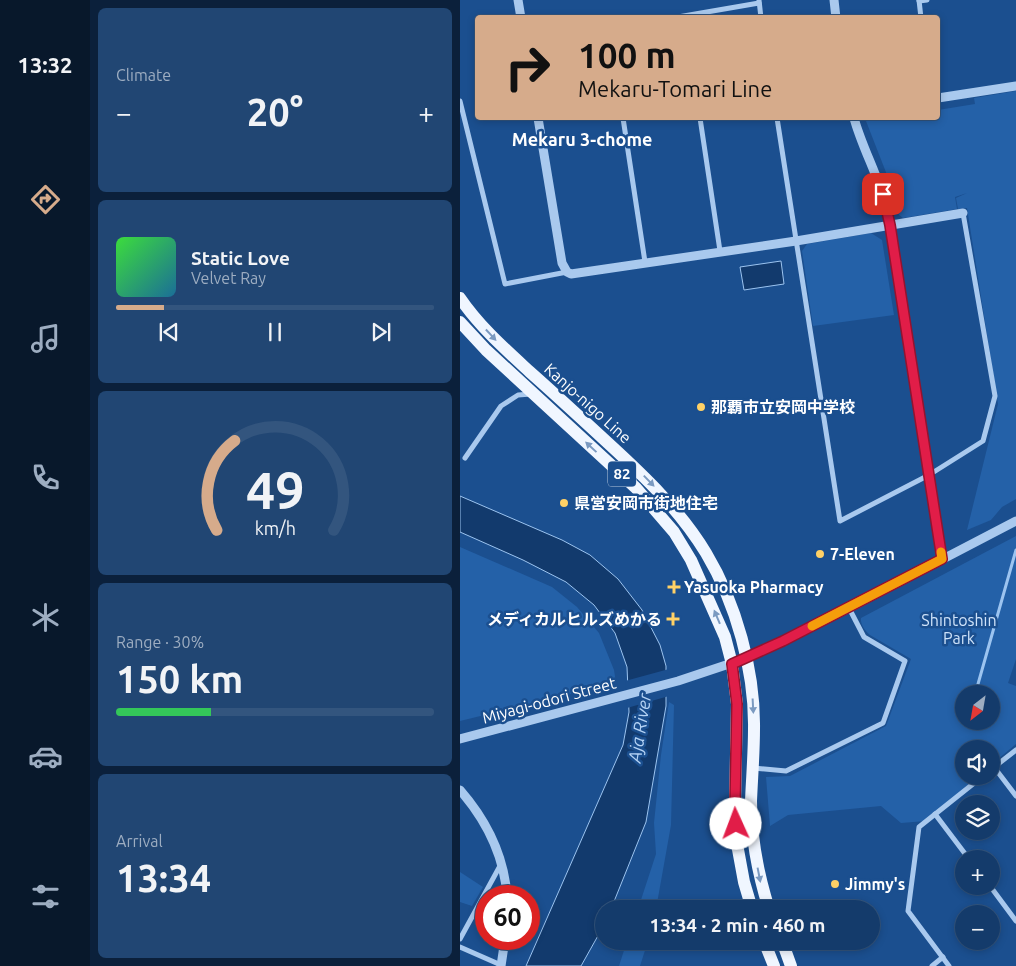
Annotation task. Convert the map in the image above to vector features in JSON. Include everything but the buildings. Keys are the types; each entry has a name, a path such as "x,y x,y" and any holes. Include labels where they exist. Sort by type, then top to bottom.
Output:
{"main road":[{"name":"Kanjo-nigo Line","path":"460,298 495,340 645,477 687,525 706,553 720,580 740,632 747,658 754,728 751,803 753,840 760,881 766,900"},
{"name":"Kanjo-nigo Line","path":"460,322 486,350 636,488 674,532 691,560 726,637 732,664 737,704 735,804 737,844 749,900"},
{"path":"768,950 774,966"},
{"path":"785,950 791,966"}],"street":[{"path":"518,0 520,15"},
{"path":"834,0 836,15"},
{"path":"921,15 919,1 927,0"},
{"path":"694,15 759,2 761,15"},
{"path":"940,98 1016,86"},
{"path":"460,101 505,284 567,272 577,273 796,241 963,213 995,396 983,441 929,475 840,521 796,241 777,120"},
{"path":"538,120 562,263 567,272"},
{"path":"623,120 645,262"},
{"path":"700,120 720,251"},
{"path":"855,120 880,184 890,225 942,559"},
{"path":"465,458 501,406 518,395 534,394"},
{"name":"Miyagi-odori Street","path":"460,739 678,681 732,664 849,608 1016,521"},
{"path":"753,768 786,771 883,722 905,661 864,637 849,608"},
{"path":"1000,763 1016,750"},
{"path":"1000,777 1016,796"},
{"path":"949,966 908,911 919,827 972,785"},
{"path":"460,790 488,829 502,862 505,885"},
{"path":"935,814 962,850"},
{"path":"460,938 502,862"},
{"path":"997,895 1016,921"},
{"path":"460,947 501,965 503,950"},
{"path":"932,966 942,957"}],"green space":[{"path":"1016,91 1016,499 1002,507 991,520 967,530 998,404 967,208 958,209 956,198 967,193 955,197 957,209 903,218 899,215 889,180 866,121 940,120 940,110 975,104 974,98"},
{"path":"871,233 882,240 894,315 813,326 802,251 807,244"},
{"name":"Shintoshin Park","path":"1016,536 1016,659 1008,683 1016,686 1016,744 1000,757 1000,740 955,740 955,785 968,785 926,821 901,823 881,806 788,815 770,826 766,777 790,776 886,726 911,659 870,635 861,623 861,618"},
{"path":"460,547 552,587 577,607 599,633 614,670 616,683 460,721"},
{"path":"669,702 674,705 671,825 658,900 641,900 656,854 654,823"},
{"path":"460,872 480,885 475,885 475,901 472,906 460,902"},
{"path":"624,950 645,950 640,966 619,966"}],"water":[{"path":"781,261 784,284 744,290 740,267"},
{"name":"Aja River","path":"460,496 562,540 590,555 618,579 642,610 660,645 666,666 666,706 646,822 615,900 595,900 595,941 581,966 526,966 533,950 540,950 540,934 623,745 629,712 627,667 615,633 594,605 566,582 523,560 460,532"}],"pier":[{"path":"669,669 669,696 627,708 625,681"}],"waterway":[{"path":"978,684 1016,550"}],"slow traffic":[{"path":"812,626 942,559 941,552"}],"place":[{"name":"那覇市立安岡中学校","path":"701,407"},
{"name":"県営安岡市街地住宅","path":"564,503"},
{"name":"7-Eleven","path":"820,554"},
{"name":"Yasuoka Pharmacy","path":"674,587"},
{"name":"メディカルヒルズめかる","path":"673,619"},
{"name":"Jimmy's","path":"835,884"}],"district":[{"name":"Mekaru 3-chome","path":"582,140"}],"route":[{"path":"736,824 737,704 732,664 761,652 942,559 890,225 883,194"}]}
